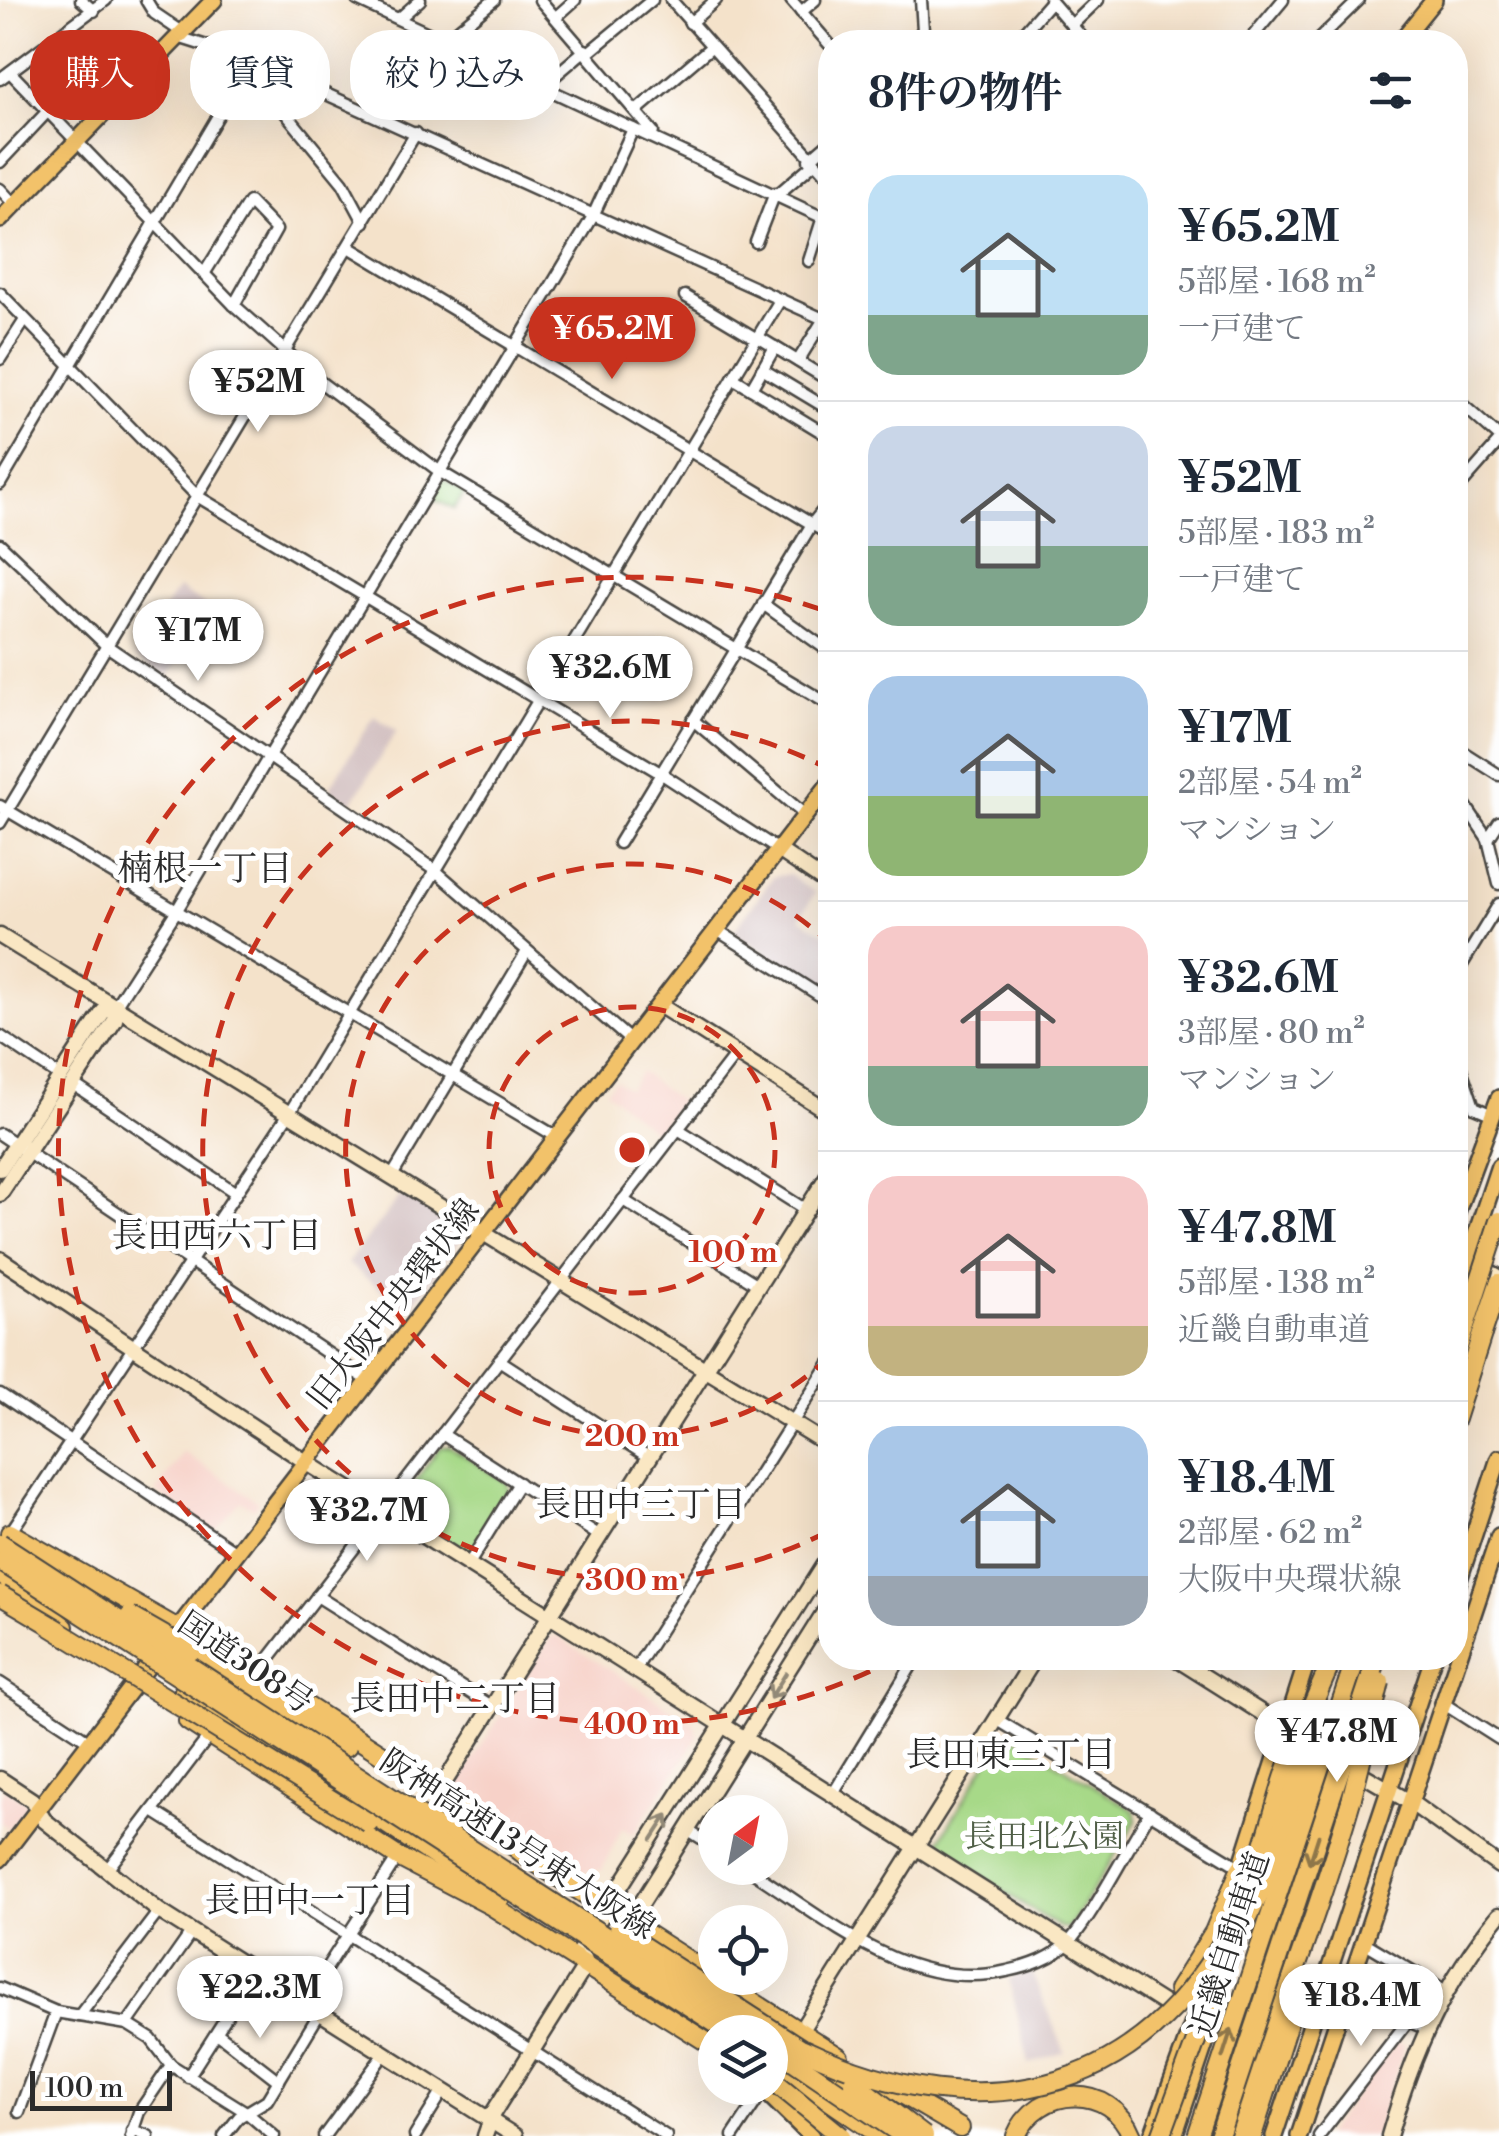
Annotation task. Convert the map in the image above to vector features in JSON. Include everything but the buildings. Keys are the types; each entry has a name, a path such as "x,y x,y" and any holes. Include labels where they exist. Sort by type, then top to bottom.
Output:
{"highway":[{"path":"1468,1316 1499,1221"},
{"path":"1468,1378 1499,1280"},
{"path":"2,1536 180,1626 257,1674 439,1791 602,1916"},
{"path":"2,1536 530,1859"},
{"name":"国道308号","path":"2,1536 165,1644 624,1930 742,2015"},
{"name":"阪神高速13号東大阪線","path":"2,1536 704,2015"},
{"name":"阪神高速13号東大阪線","path":"0,1562 193,1687 725,2015"},
{"path":"0,1572 133,1686 398,1857 589,1960 698,2037"},
{"name":"国道308号","path":"0,1572 589,1960 698,2026"},
{"path":"0,1595 369,1824 490,1906"},
{"path":"48,1625 193,1687"},
{"path":"514,1884 618,1930 883,2086 966,2098 1016,2094 1063,2082 1134,2046 1190,1992 1232,1925 1259,1859 1298,1740 1330,1670"},
{"path":"1161,2136 1220,1978 1264,1884 1331,1670"},
{"name":"近畿自動車道","path":"1197,2136 1352,1670"},
{"name":"近畿自動車道","path":"1219,2136 1374,1670"},
{"path":"1252,2136 1319,1913 1383,1670"},
{"path":"808,2043 886,2072 959,2083 1005,2083 1058,2072 1100,2054 1166,2004 1200,1958 1240,1868"},
{"path":"514,1884 698,2023"},
{"path":"1237,2136 1279,2010 1319,1913"},
{"path":"624,1930 808,2043 966,2132"},
{"path":"808,2043 924,2136"},
{"name":"国道308号","path":"788,2045 852,2081 966,2132"},
{"path":"788,2057 904,2136"},
{"path":"788,2072 880,2136"},
{"path":"788,2096 839,2136"},
{"path":"788,2096 853,2136"},
{"path":"1016,2136 1026,2118 1044,2103 1079,2096 1114,2110 1132,2136"}],"main road":[{"path":"0,220 214,0"},
{"path":"1410,30 1434,0"},
{"name":"旧大阪中央環状線","path":"0,1858 818,799"},
{"path":"1468,1183 1499,1098"},
{"path":"1468,1241 1499,1166"},
{"path":"1468,1552 1499,1458"},
{"path":"1480,1516 1499,1486"},
{"path":"1468,1633 1495,1561 1499,1536"},
{"path":"1152,2136 1216,1958 1240,1868 1304,1670"},
{"path":"1174,2136 1331,1670"},
{"path":"1274,2136 1429,1670"},
{"path":"1299,2136 1454,1670"},
{"path":"1333,2030 1351,1903"},
{"path":"786,2105 812,2136"}],"street":[{"path":"81,0 94,10"},
{"path":"30,98 3,76 106,0"},
{"path":"146,0 154,13 190,38"},
{"path":"357,0 428,30"},
{"path":"401,17 420,0"},
{"path":"457,30 494,0"},
{"path":"540,0 653,132 651,138"},
{"path":"556,18 575,0"},
{"path":"560,73 652,0"},
{"path":"671,0 818,168"},
{"path":"690,23 716,0"},
{"path":"791,0 818,32"},
{"path":"801,12 815,0"},
{"path":"921,0 923,30"},
{"path":"1026,30 1051,0 1074,29 1098,0"},
{"path":"1258,30 1282,0"},
{"path":"1328,30 1359,0"},
{"path":"636,111 711,47"},
{"path":"560,94 818,215"},
{"path":"330,97 818,317"},
{"path":"0,162 39,120"},
{"path":"54,120 284,353 439,471 818,699"},
{"path":"0,484 216,120"},
{"path":"294,120 343,182 364,222"},
{"path":"0,1194 22,1149 67,1080 103,1012 116,1005 177,910 592,218 632,129"},
{"path":"0,824 4,808 107,646 416,134"},
{"path":"756,242 777,194 818,155"},
{"path":"0,190 13,203"},
{"path":"204,274 248,202 276,230 234,304"},
{"path":"809,261 818,239"},
{"path":"349,247 818,528"},
{"path":"0,293 197,496 662,774 818,877"},
{"path":"685,296 818,372"},
{"path":"2,1536 72,1442 290,1112 780,300"},
{"path":"0,359 26,320"},
{"path":"798,361 818,333"},
{"path":"751,389 775,347"},
{"path":"762,369 818,403"},
{"path":"733,378 818,430"},
{"path":"1468,410 1499,439 1468,476"},
{"path":"620,844 818,517"},
{"path":"0,544 107,646 436,871 631,1041"},
{"path":"763,604 818,643"},
{"path":"693,720 805,816"},
{"path":"1468,755 1499,775"},
{"path":"4,808 556,1137"},
{"path":"1468,809 1488,839 1499,884"},
{"path":"1488,839 1499,822"},
{"path":"1468,955 1499,904"},
{"path":"717,930 818,994"},
{"path":"0,936 290,1112 558,1283 818,1439"},
{"path":"392,1176 526,953"},
{"path":"658,1005 818,1105"},
{"path":"0,1036 236,1193"},
{"path":"257,1674 736,1054"},
{"path":"1468,1090 1474,1106 1493,1115"},
{"path":"678,1129 806,1210"},
{"path":"0,1134 369,1381"},
{"path":"0,1170 22,1149"},
{"path":"439,1791 818,1191"},
{"path":"623,1200 758,1285"},
{"path":"0,1259 306,1462 385,1508 744,1740 1166,2004"},
{"path":"1468,1260 1499,1280"},
{"path":"1468,1295 1499,1309"},
{"path":"499,1360 650,1458"},
{"path":"636,1668 818,1381"},
{"path":"0,1394 236,1552"},
{"path":"442,1434 600,1536"},
{"path":"470,1562 519,1483"},
{"path":"485,2136 490,2120 589,1960 602,1916 818,1574"},
{"path":"317,1596 493,1707"},
{"path":"589,1960 624,1930 818,1622"},
{"path":"832,1794 909,1670"},
{"path":"808,2043 858,1939 1027,1670"},
{"path":"1193,1670 1307,1743 1410,1802 1499,1866"},
{"path":"0,1683 90,1742"},
{"path":"1442,1702 1499,1739"},
{"path":"996,1718 1240,1868"},
{"path":"107,1870 210,1735"},
{"path":"0,1779 32,1800 38,1810 159,1911 514,2136"},
{"path":"153,1812 666,2136"},
{"path":"773,1885 899,1962 935,1974 968,1976 1020,1968 1068,1942 1150,1812"},
{"path":"687,1830 698,1837"},
{"path":"304,2004 398,1857"},
{"path":"78,2016 159,1911"},
{"path":"1388,2136 1424,2028 1444,1990 1499,1914"},
{"path":"127,2024 192,1933"},
{"path":"1362,1940 1444,1990"},
{"path":"188,2077 255,1972"},
{"path":"0,1988 56,2012 127,2024 151,2040 171,2065 246,2112 274,2136"},
{"path":"19,2112 56,2012"},
{"path":"224,2136 246,2112 267,2100 320,2014"},
{"path":"1319,2136 1408,2021 1424,2028"},
{"path":"217,2033 279,2081"},
{"path":"324,2136 384,2054"},
{"path":"148,2136 132,2133 139,2112 171,2065"},
{"path":"415,2136 443,2091"},
{"path":"733,2136 753,2105"}],"shaded area":[{"path":"178,588 211,609 168,677 135,656"},
{"path":"374,716 397,731 351,804 329,789"},
{"path":"789,874 815,893 800,918 818,929 818,986 733,932 773,877"},
{"path":"641,1072 680,1102 656,1133 606,1091 615,1080 628,1089"},
{"path":"403,1193 466,1232 409,1311 347,1263"},
{"path":"183,1452 259,1502 254,1509 241,1501 214,1531 156,1492"},
{"path":"551,1637 558,1637 695,1724 698,1737 634,1834 622,1828 602,1870 582,1872 460,1789 458,1782"},
{"path":"5,1789 28,1804 9,1828 0,1822 0,1797"},
{"path":"1031,1971 1065,2052 1029,2064 1009,1979"},
{"path":"1397,2041 1405,2045 1374,2136 1324,2136"}],"green space":[{"path":"441,478 465,492 454,509 431,497"},
{"path":"449,1446 507,1482 509,1491 473,1550 465,1552 399,1510 399,1503 440,1447"},
{"name":"長田北公園","path":"1009,1733 1135,1811 1137,1820 1069,1928 1062,1929 935,1848 1003,1735"}],"district":[{"name":"楠根一丁目","path":"205,868"},
{"name":"長田西六丁目","path":"217,1235"},
{"name":"長田中三丁目","path":"641,1504"},
{"name":"長田中二丁目","path":"455,1698"},
{"name":"長田東三丁目","path":"1011,1754"},
{"name":"長田中一丁目","path":"310,1900"}]}
